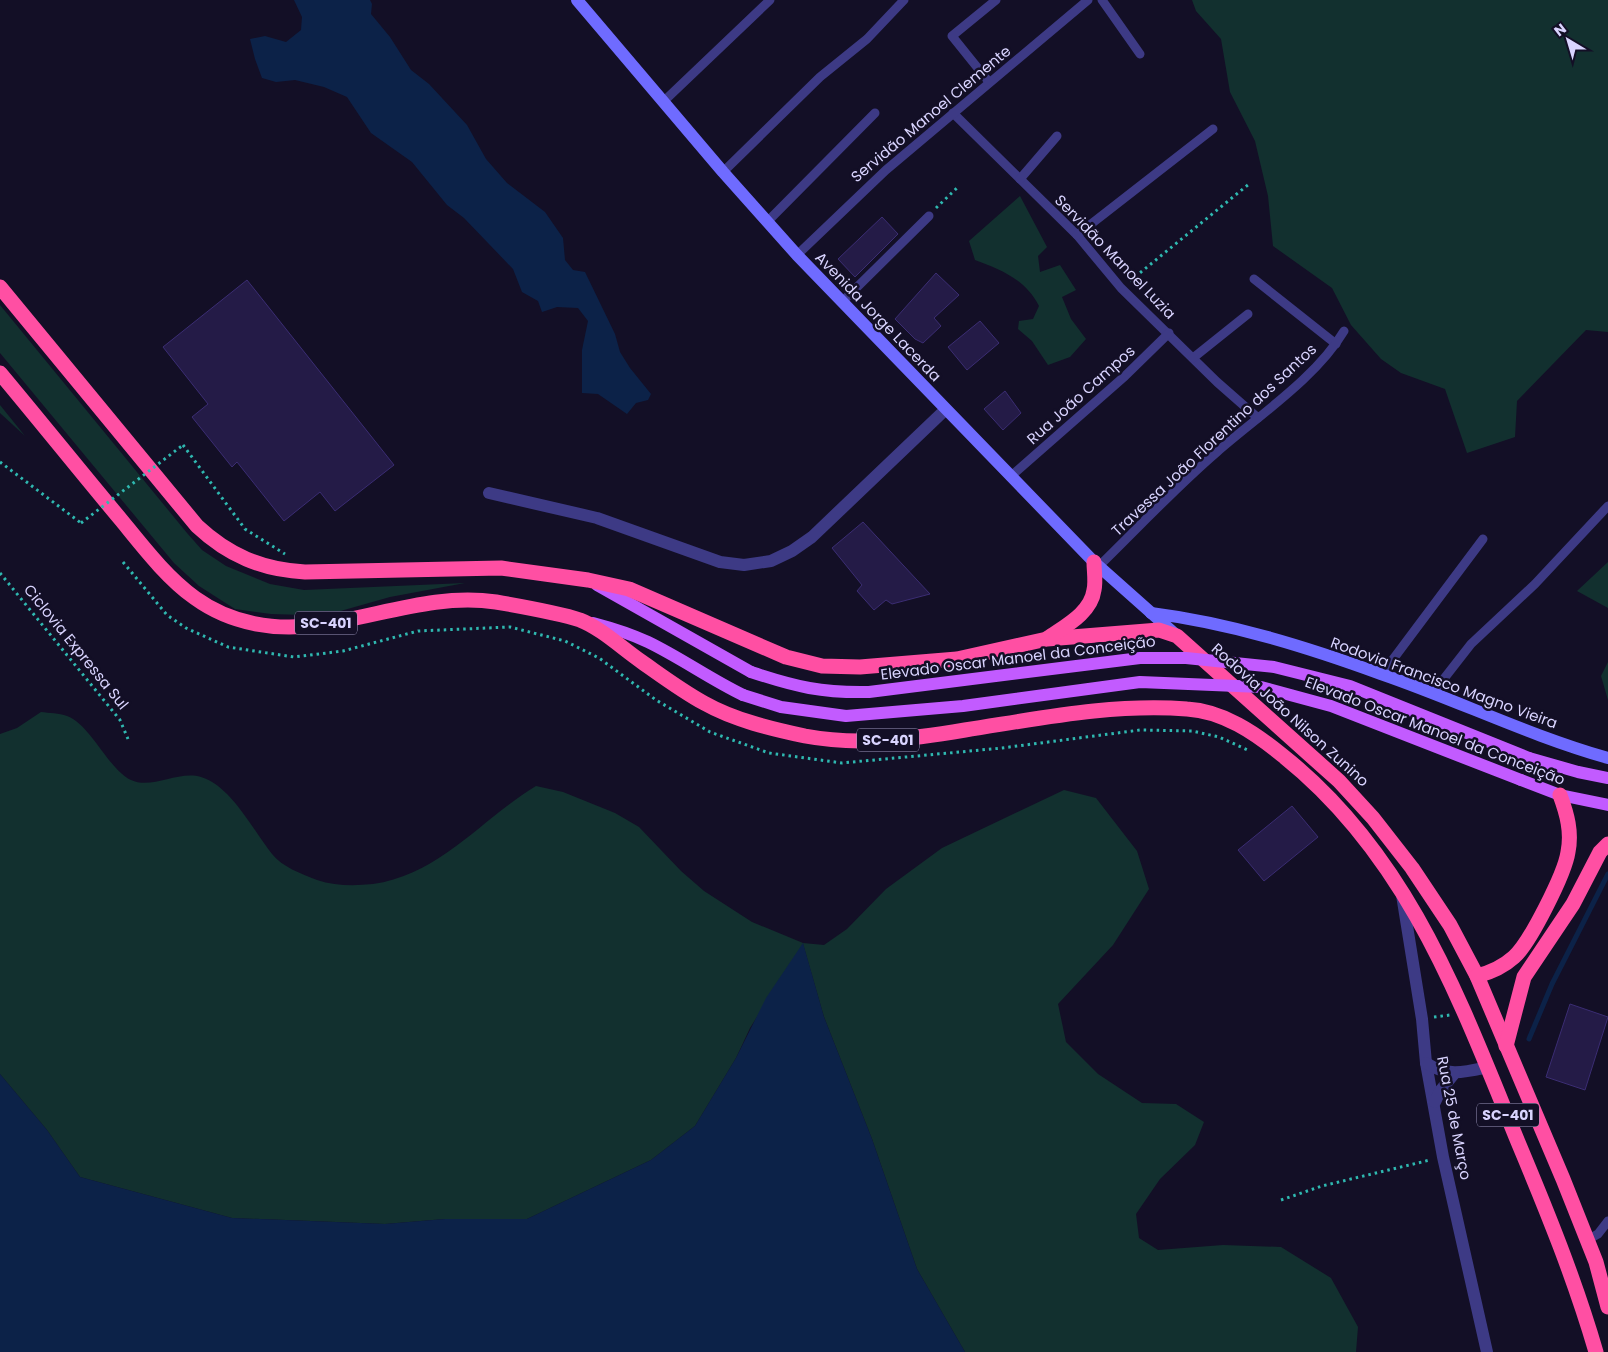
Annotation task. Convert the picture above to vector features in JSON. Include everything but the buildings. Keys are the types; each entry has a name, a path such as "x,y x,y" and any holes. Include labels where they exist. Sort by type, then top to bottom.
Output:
{"highway":[{"name":"SC-401","path":"0,287 196,526 229,552 248,561 284,571 501,568 588,580 629,588 786,657 822,666 860,667 957,659 1047,639 1159,630 1177,636"},
{"name":"SC-401","path":"0,373 158,564 192,596 233,618 274,628 317,626 396,608 446,600 498,602 584,621 709,706 743,720 809,736 872,740 915,738 1105,710 1188,709 1220,717 1237,724 1270,745 1306,774 1352,823 1400,887 1465,1010 1565,1259 1596,1352"},
{"path":"1047,639 1076,618 1088,606 1094,591 1097,564"},
{"name":"Rodovia João Nilson Zunino","path":"1177,636 1322,764 1373,818 1418,876 1450,925 1477,976 1587,1240 1608,1307"},
{"path":"1477,976 1499,969 1516,956 1540,918 1568,853 1570,834 1568,816 1560,796"},
{"path":"1506,1046 1524,977 1573,904 1600,852 1608,844"}],"main road":[{"name":"Avenida Jorge Lacerda","path":"577,0 766,222 797,255 945,410 1097,564 1177,636"},
{"name":"Elevado Oscar Manoel da Conceição","path":"588,580 752,672 789,684 823,692 869,692 1140,658 1186,658 1274,667 1350,686 1529,758 1578,772 1608,778"},
{"name":"Rodovia Francisco Magno Vieira","path":"1151,613 1206,621 1382,674 1570,747 1608,758"},
{"name":"Elevado Oscar Manoel da Conceição","path":"584,621 620,630 649,642 714,681 743,695 781,707 846,716 963,706 1140,682 1261,687 1331,706 1560,796 1608,805"}],"street":[{"path":"489,493 597,518 720,562 744,566 771,561 792,551 812,537 945,410"},
{"name":"Rua 25 de Março","path":"1400,887 1422,1019 1426,1063 1435,1102 1443,1157 1487,1352"},
{"path":"1426,1063 1434,1068 1454,1074 1488,1068"},
{"path":"1435,1102 1446,1082 1454,1074"}],"lane":[{"path":"663,102 770,0"},
{"path":"723,172 820,77 866,39 904,0"},
{"path":"989,82 952,36 996,0"},
{"name":"Servidão Manoel Clemente","path":"797,255 856,196 1088,0"},
{"path":"1102,0 1140,54"},
{"path":"766,222 875,113"},
{"name":"Servidão Manoel Luzia","path":"953,113 1077,235 1121,288 1192,358 1258,418"},
{"path":"1077,235 1213,128"},
{"path":"1020,179 1057,136"},
{"path":"842,302 929,216"},
{"path":"1254,279 1336,344"},
{"path":"1192,358 1248,314"},
{"name":"Travessa João Florentino dos Santos","path":"1097,564 1216,453 1289,392 1336,344 1344,331"},
{"name":"Rua João Campos","path":"1010,476 1120,380 1169,334"},
{"path":"1432,694 1471,644 1535,584 1608,506"},
{"path":"1382,674 1483,539"},
{"path":"1587,1240 1598,1234 1608,1221"}],"path":[{"path":"1121,288 1249,184"},
{"path":"929,216 959,186"},
{"path":"0,462 81,523 183,445 245,529 286,554"},
{"path":"123,562 167,615 186,628 228,647 294,657 343,651 418,631 510,628 565,641 600,658 656,700 710,732 769,753 842,763 1002,748 1140,730 1192,731 1219,737 1258,755"},
{"name":"Ciclovia Expressa Sul","path":"0,572 120,720 128,739"},
{"path":"1430,1018 1453,1014"},
{"path":"1281,1200 1341,1180 1443,1157"}],"green space":[{"path":"1192,0 1608,0 1608,332 1586,330 1517,401 1515,437 1467,453 1445,389 1401,373 1381,359 1351,325 1332,288 1273,246 1268,196 1255,141 1230,92 1221,39 1196,11"},
{"path":"1020,196 1047,247 1038,256 1040,272 1060,265 1076,290 1062,297 1071,319 1086,339 1070,357 1048,365 1032,341 1018,329 1019,321 1033,319 1039,306 1034,297 1012,277 975,260 969,241"},
{"path":"0,305 187,533 202,550 226,566 270,584 304,590 465,583 390,597 337,612 305,615 271,614 235,609 199,586 174,563 0,353"},
{"path":"0,405 25,436 0,413"},
{"path":"1608,562 1608,608 1577,591"},
{"path":"1608,662 1608,700 1601,676"},
{"path":"41,712 64,715 75,721 92,737 115,767 131,780 148,783 192,776 201,777 212,782 232,799 276,859 293,870 317,880 345,885 373,884 397,878 419,869 459,844 516,799 536,786 563,792 615,813 639,827 681,871 704,891 752,922 803,943 824,945 847,929 886,889 942,848 1064,790 1096,798 1137,851 1149,889 1113,945 1058,1004 1066,1042 1098,1074 1142,1103 1176,1104 1204,1122 1195,1145 1160,1179 1136,1214 1139,1238 1158,1250 1223,1245 1281,1247 1331,1278 1358,1327 1356,1352 965,1352 917,1269 872,1139 824,1017 803,944 750,1028 736,1058 695,1126 651,1160 527,1219 445,1219 385,1224 232,1218 80,1177 47,1130 0,1074 0,734 17,728"}],"water":[{"path":"294,0 370,0 372,4 371,14 390,37 411,70 429,84 467,125 486,159 507,183 545,212 563,238 565,260 573,270 585,272 615,334 620,352 651,394 648,400 636,403 627,414 598,394 582,393 582,350 588,321 578,308 557,307 542,312 538,301 522,292 513,269 464,218 447,205 412,162 371,133 347,97 324,87 295,80 276,82 262,78 250,39 265,36 286,42 301,30 302,17"},
{"path":"803,943 824,1017 872,1139 917,1269 965,1352 0,1352 0,1074 47,1130 80,1177 232,1218 385,1224 445,1219 527,1219 651,1160 695,1126 736,1058 766,998"}],"waterway":[{"path":"1529,1039 1552,984 1608,874"}]}
